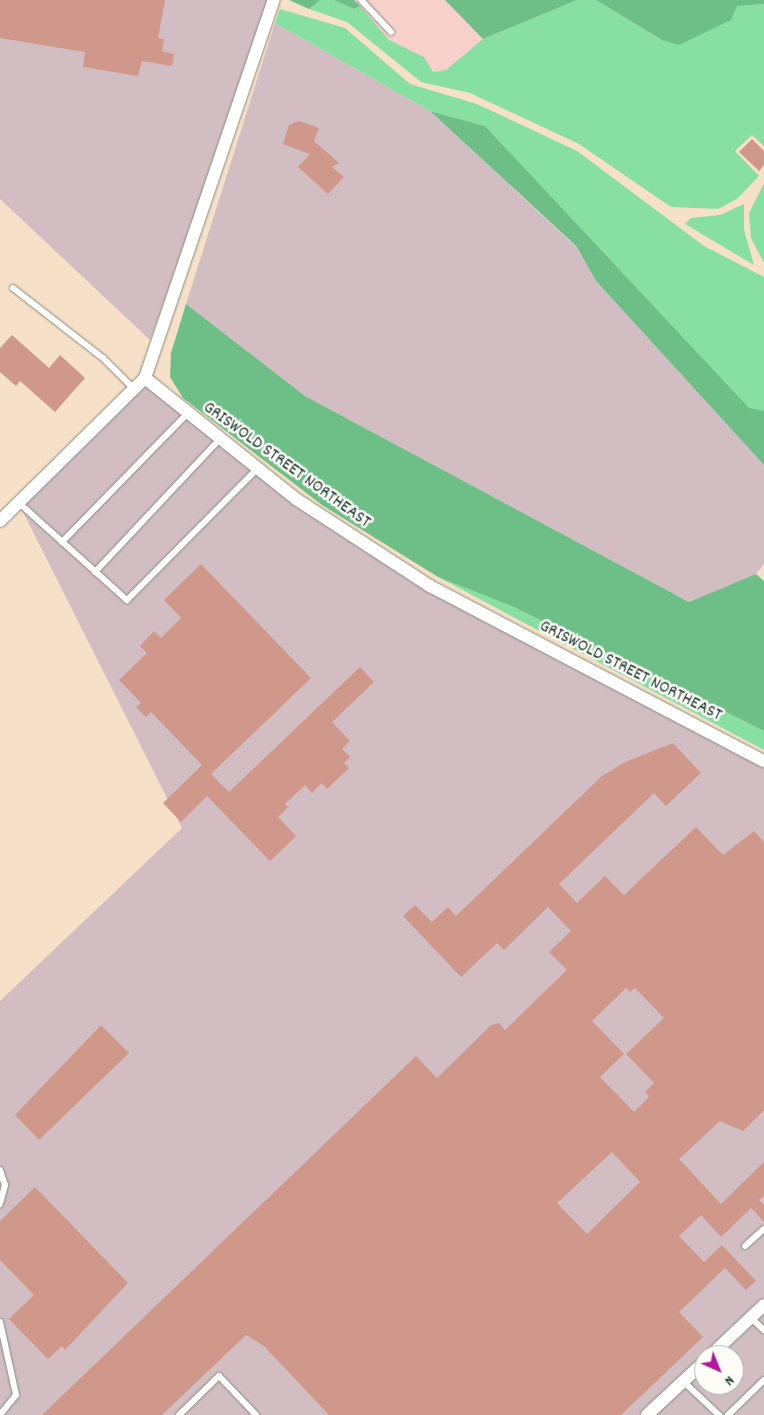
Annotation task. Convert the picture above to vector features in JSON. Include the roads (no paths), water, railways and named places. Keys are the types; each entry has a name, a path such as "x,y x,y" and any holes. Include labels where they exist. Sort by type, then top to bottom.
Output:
{"street":[{"path":"0,522 18,502 145,378 272,1"},
{"name":"GRISWOLD STREET NORTHEAST","path":"145,378 186,415 257,469 430,586 764,761"},
{"path":"722,1345 764,1305"},
{"path":"647,1415 694,1371"}],"lane":[{"path":"361,0 391,32"},
{"path":"13,288 93,349 134,388"},
{"path":"62,542 186,415"},
{"path":"96,572 219,440"},
{"path":"18,502 127,600 257,469"},
{"path":"0,1170 5,1185 0,1204"},
{"path":"745,1246 764,1229"},
{"path":"750,1318 764,1330"},
{"path":"0,1322 16,1395 0,1415"},
{"path":"179,1415 220,1376 256,1415"},
{"path":"728,1415 764,1380"},
{"path":"683,1381 719,1415"}]}
